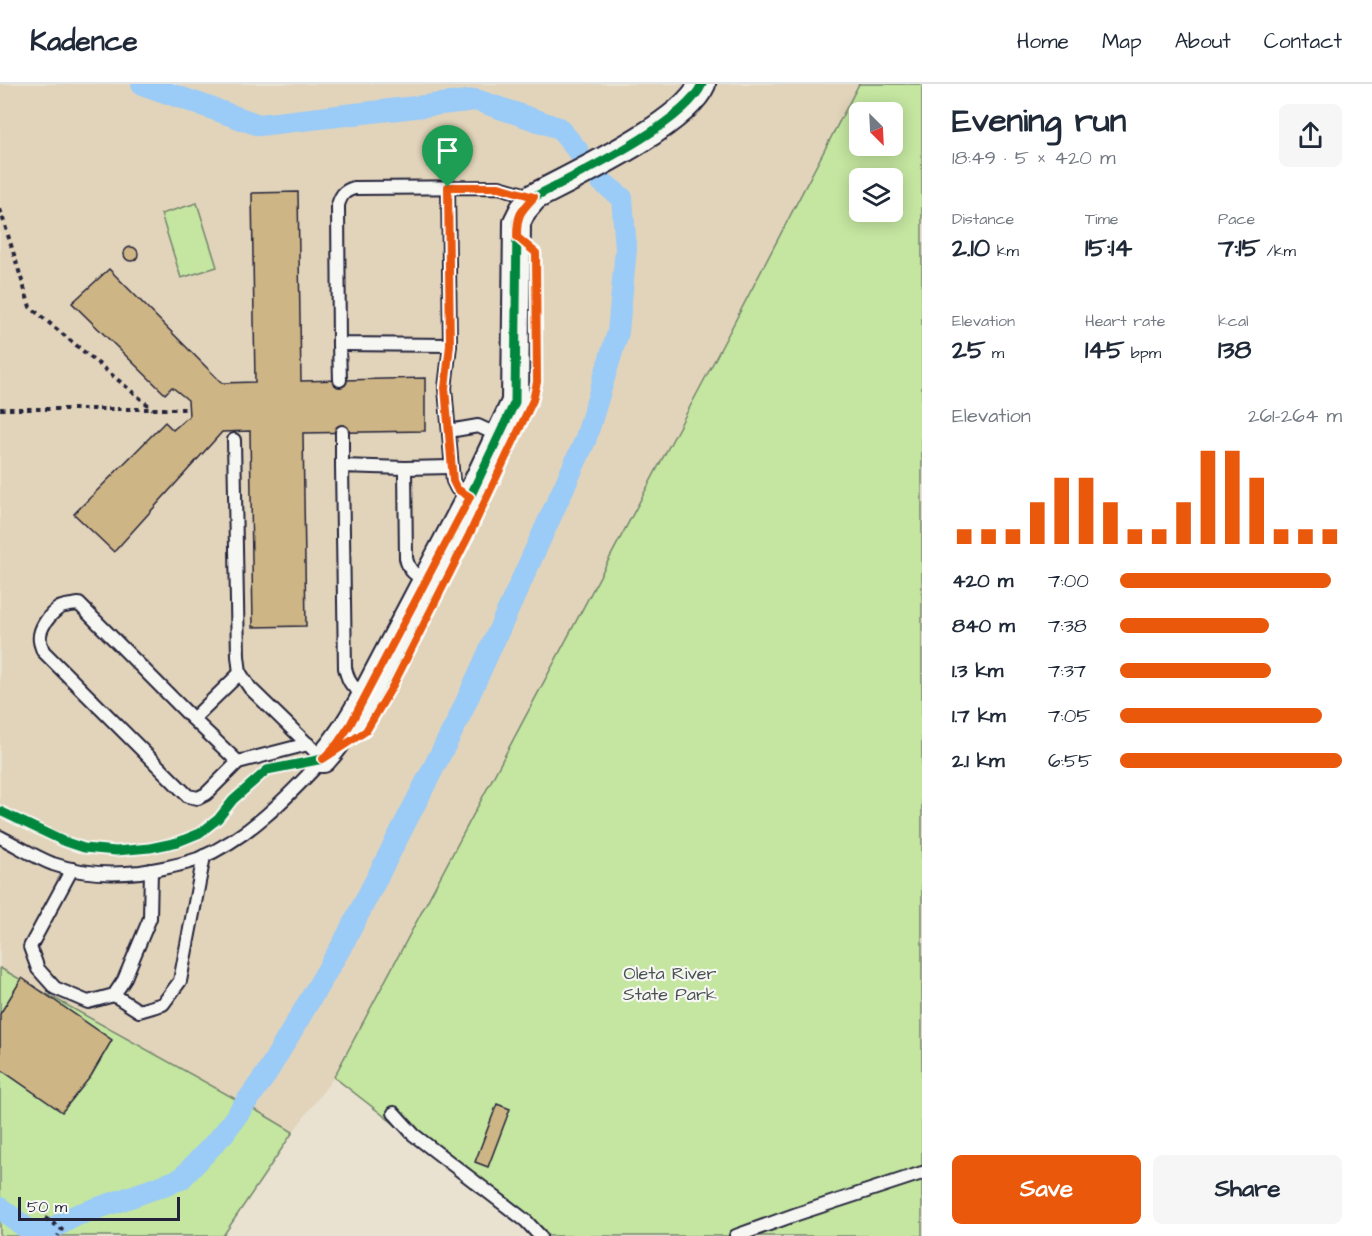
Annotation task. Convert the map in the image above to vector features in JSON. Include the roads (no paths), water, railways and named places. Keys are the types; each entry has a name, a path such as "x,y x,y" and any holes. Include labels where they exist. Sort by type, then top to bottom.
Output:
{"street":[{"path":"315,752 337,744 350,725 470,497 515,402 517,222 523,210 534,197 620,151 665,122 684,106 702,84"}],"lane":[{"path":"448,187 450,345 445,388 453,481 457,489 470,497"},
{"path":"340,380 338,205 341,196 346,191 354,188 499,187 534,197"},
{"path":"339,344 450,345"},
{"path":"449,431 478,426 500,436"},
{"path":"342,432 345,668 353,688 366,695"},
{"path":"234,440 240,673 250,688 315,752"},
{"path":"342,466 451,467"},
{"path":"405,468 406,558 412,572 426,581"},
{"path":"238,762 79,604 60,608 49,618 41,630 40,640 43,651 188,796 198,798 206,794 238,762 315,752"},
{"path":"194,718 240,673"},
{"path":"0,837 55,864 102,874 177,866 221,847 271,811 315,752"},
{"path":"114,995 139,1011 163,1004 180,981 204,856"},
{"path":"72,869 30,947 38,969 55,988 88,1002 114,995 124,980 150,918 151,870"},
{"path":"394,1113 414,1134 526,1221 540,1236"},
{"path":"736,1236 922,1173"}],"waterway":[{"path":"142,84 259,125 476,100 559,128 578,151"},
{"path":"38,1236 77,1215 181,1179 224,1133 265,1076 344,942 457,722 585,441 618,332 626,249 622,198 601,181"},
{"path":"0,1208 37,1236"}],"park label":[{"name":"Oleta River State Park","path":"670,983"}]}
